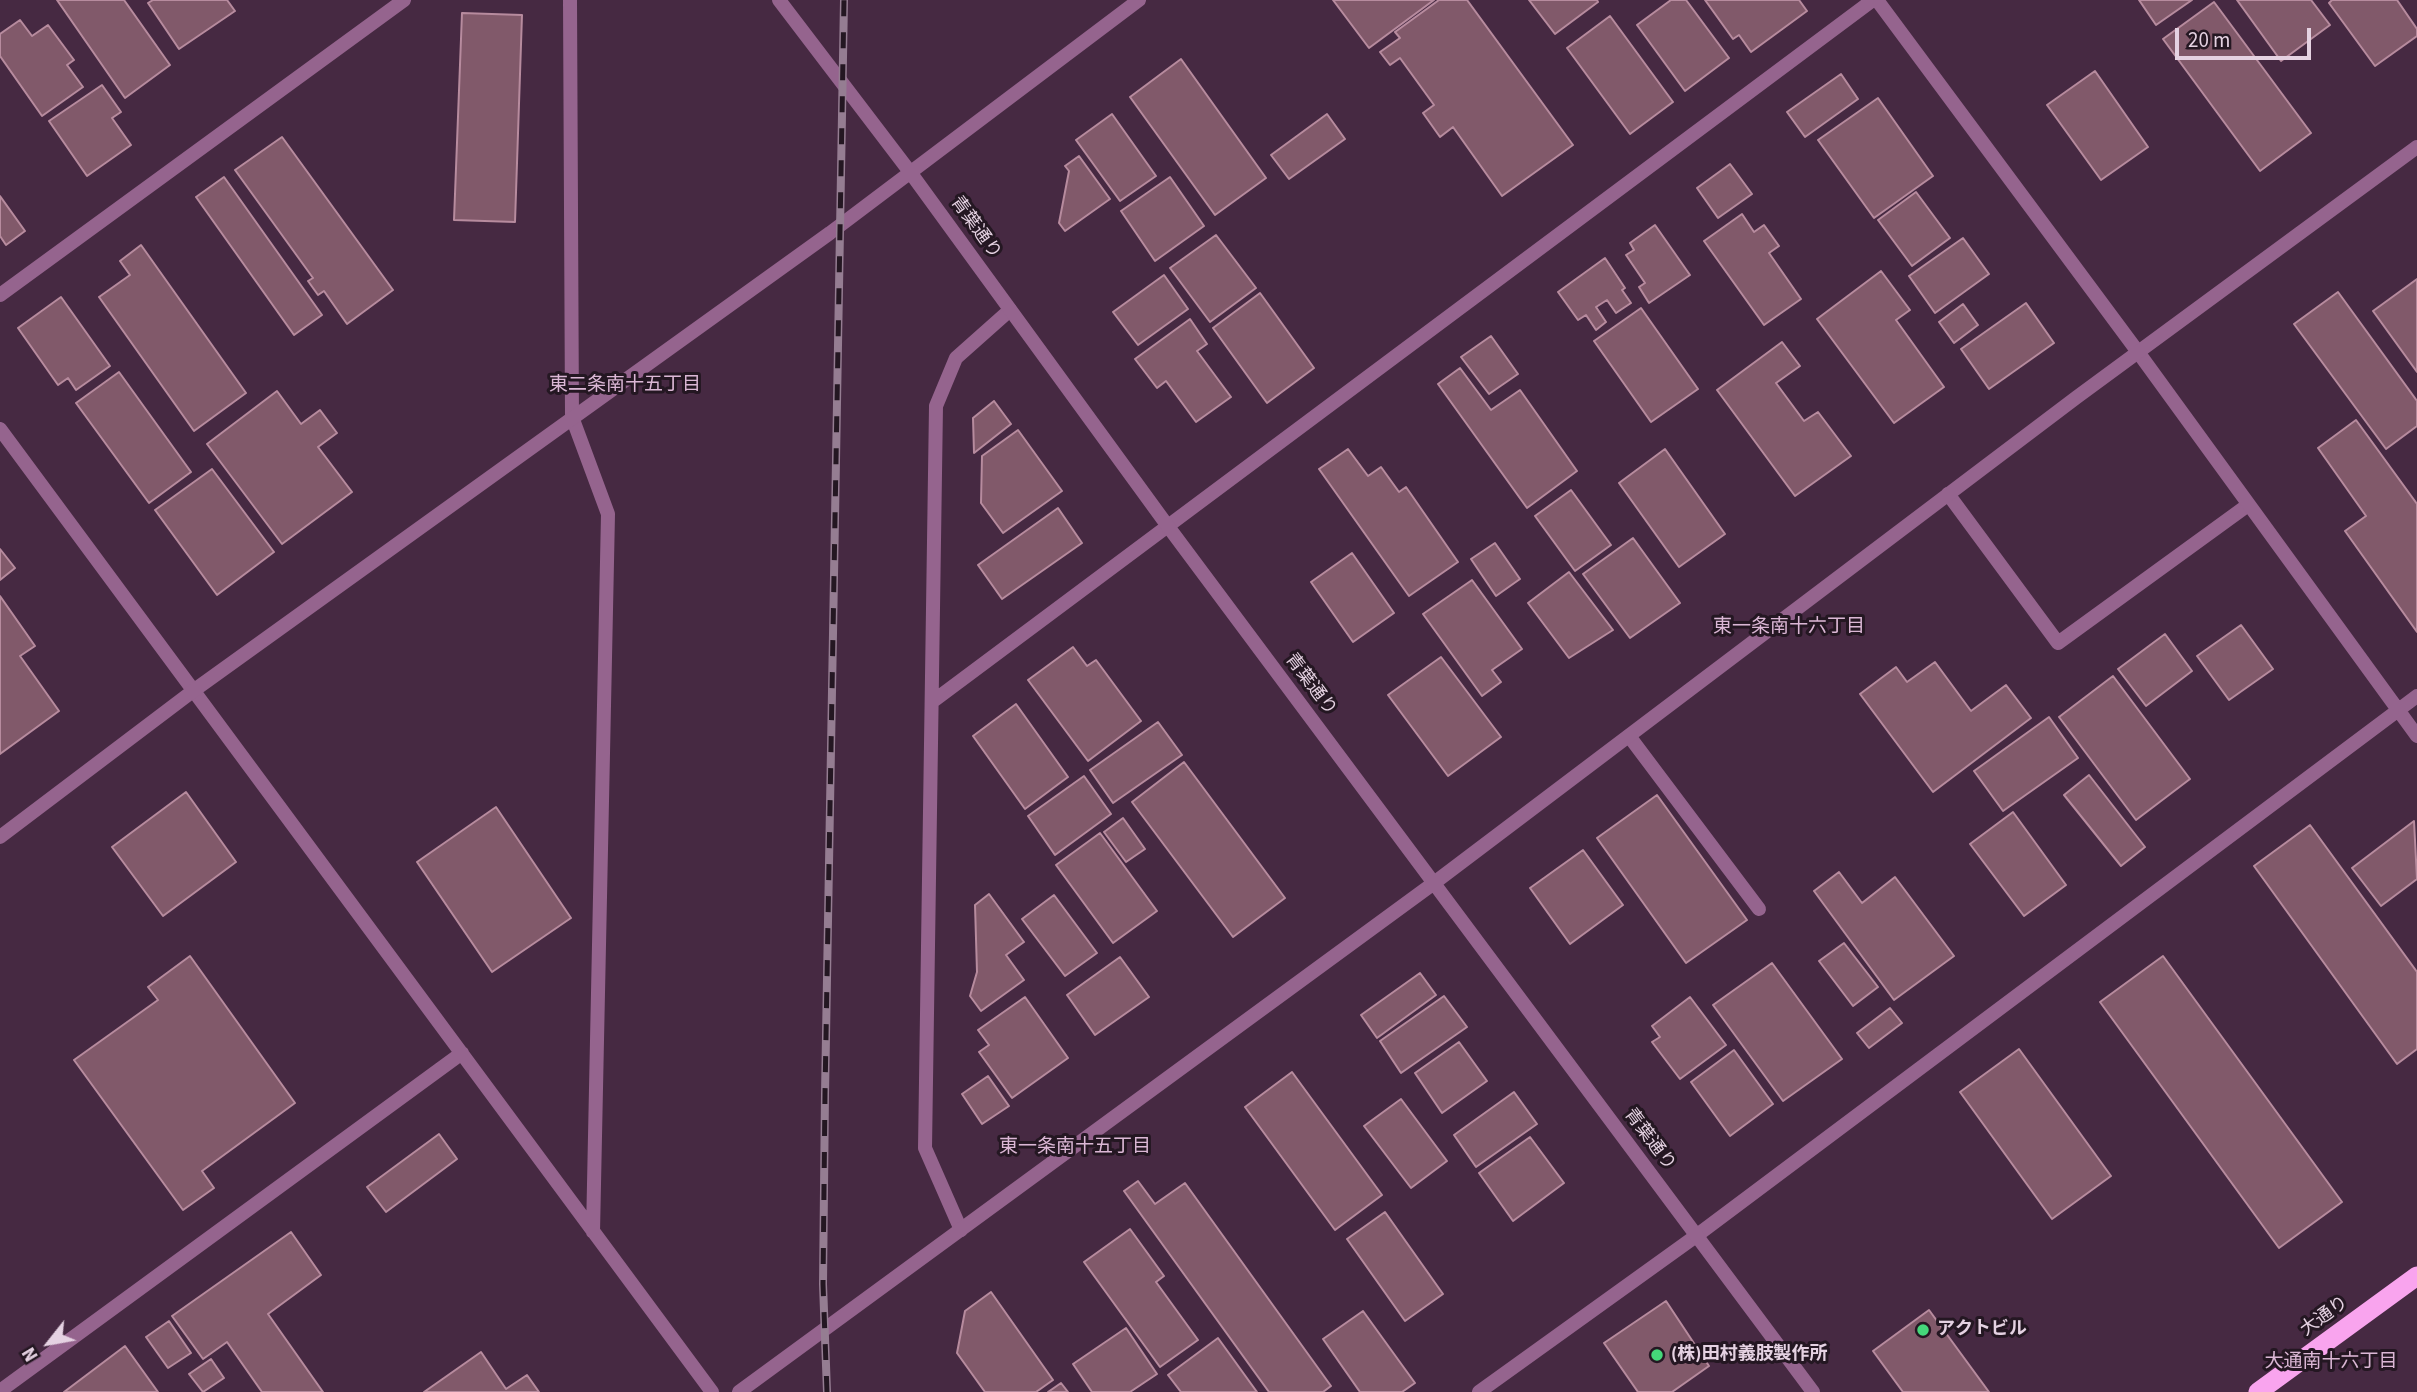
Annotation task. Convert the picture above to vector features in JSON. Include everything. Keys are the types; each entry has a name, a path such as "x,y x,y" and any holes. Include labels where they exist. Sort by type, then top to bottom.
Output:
{"highway":[{"name":"大通り","path":"2258,1392 2417,1276"}],"street":[{"path":"0,295 404,0"},
{"path":"570,0 572,417 608,514 593,1232"},
{"name":"青葉通り","path":"779,0 910,172 1167,525 1813,1392"},
{"path":"0,837 193,691 910,172 1139,0"},
{"path":"932,702 1875,0 2138,352 2417,736"},
{"path":"739,1392 1434,883 1948,494 2417,147"},
{"path":"961,1230 925,1148 936,406 956,358 1010,310"},
{"path":"0,429 712,1392"},
{"path":"1948,494 2058,643 2248,505"},
{"path":"1479,1392 1696,1236 2417,696"},
{"path":"1629,736 1759,909"},
{"path":"0,1391 462,1053"}],"building":[{"path":"57,0 124,0 170,65 125,98"},
{"path":"153,0 227,0 235,11 179,49 148,3"},
{"path":"1333,0 1434,0 1369,48"},
{"path":"1439,0 1467,0 1573,145 1502,196 1453,127 1440,137 1423,113 1434,105 1400,58 1390,65 1380,52 1400,38 1395,32"},
{"path":"1529,0 1597,0 1598,2 1555,34"},
{"path":"1671,0 1686,0 1729,58 1685,91 1637,25"},
{"path":"1705,0 1799,0 1807,11 1751,52 1739,35 1733,39"},
{"path":"2139,0 2192,0 2156,25"},
{"path":"2237,0 2311,0 2330,25 2281,61"},
{"path":"2332,0 2397,0 2417,29 2417,36 2375,66 2329,3"},
{"path":"2214,2 2311,133 2260,171 2163,39"},
{"path":"462,13 522,15 515,222 454,220"},
{"path":"1610,16 1673,102 1630,134 1567,48"},
{"path":"20,20 32,36 48,25 74,60 67,65 83,87 42,116 0,56 0,34"},
{"path":"1181,59 1266,178 1215,215 1130,97"},
{"path":"2095,71 2148,147 2101,180 2047,105"},
{"path":"1841,74 1858,99 1805,137 1787,112"},
{"path":"102,85 121,112 112,118 131,145 87,176 49,121"},
{"path":"1878,98 1933,176 1874,218 1818,140"},
{"path":"1112,114 1156,176 1120,201 1076,140"},
{"path":"1327,114 1345,139 1289,179 1271,155"},
{"path":"282,137 393,290 347,324 324,291 318,295 308,281 313,278 235,170"},
{"path":"1079,156 1110,199 1065,231 1059,223 1069,171 1065,166"},
{"path":"1730,164 1752,194 1718,218 1697,188"},
{"path":"224,177 322,315 294,335 196,197"},
{"path":"1170,177 1204,226 1155,261 1121,211"},
{"path":"1916,192 1950,238 1912,266 1878,220"},
{"path":"0,196 25,231 6,245 0,236"},
{"path":"1742,214 1754,232 1764,225 1779,246 1769,253 1801,299 1764,325 1704,241"},
{"path":"1655,225 1690,275 1649,303 1639,287 1645,283 1626,255 1634,250 1630,243"},
{"path":"1216,235 1256,288 1210,322 1170,268"},
{"path":"1963,238 1989,274 1935,313 1909,276"},
{"path":"141,245 246,393 194,431 99,297 130,275 120,261"},
{"path":"1605,258 1625,288 1622,290 1631,303 1616,313 1607,300 1596,307 1606,322 1596,330 1586,315 1578,320 1558,292"},
{"path":"1881,271 1910,310 1896,320 1944,387 1894,423 1817,319"},
{"path":"1164,275 1188,309 1138,345 1113,312"},
{"path":"2417,279 2417,372 2373,311"},
{"path":"2338,292 2417,401 2417,426 2386,449 2294,324"},
{"path":"1260,293 1314,368 1267,403 1213,328"},
{"path":"61,297 110,366 76,390 68,378 58,385 18,328"},
{"path":"2026,303 2054,343 1989,389 1961,349"},
{"path":"1963,304 1978,325 1954,343 1939,322"},
{"path":"1641,308 1698,389 1651,422 1594,341"},
{"path":"1190,319 1207,344 1197,351 1231,397 1196,422 1166,381 1157,388 1135,359"},
{"path":"1491,336 1518,374 1489,394 1461,357"},
{"path":"1782,342 1800,366 1776,383 1804,421 1818,412 1851,456 1795,496 1717,390"},
{"path":"1460,368 1491,410 1520,390 1577,471 1527,508 1438,384"},
{"path":"119,372 191,472 149,503 76,403"},
{"path":"277,391 301,424 320,410 337,433 318,447 352,492 282,544 207,444"},
{"path":"994,401 1011,424 974,453 973,418"},
{"path":"2356,420 2417,504 2417,632 2345,531 2366,516 2318,448"},
{"path":"1018,430 1062,491 1003,533 981,503 982,456"},
{"path":"1348,449 1368,476 1381,467 1399,492 1406,487 1458,562 1409,596 1319,469"},
{"path":"1665,449 1725,534 1679,567 1619,483"},
{"path":"212,469 274,552 217,595 155,510"},
{"path":"1571,490 1611,545 1575,571 1535,516"},
{"path":"1058,508 1082,543 1002,599 978,565"},
{"path":"1633,538 1680,603 1630,638 1583,574"},
{"path":"1495,543 1520,579 1496,596 1471,559"},
{"path":"0,549 15,568 0,580"},
{"path":"1352,553 1394,613 1353,642 1311,582"},
{"path":"1569,572 1613,630 1569,658 1528,603"},
{"path":"1472,580 1522,649 1492,670 1501,682 1482,696 1423,614"},
{"path":"0,596 35,646 20,656 59,711 0,754"},
{"path":"2241,625 2273,669 2229,700 2197,656"},
{"path":"2165,634 2192,671 2146,706 2118,669"},
{"path":"1073,647 1087,666 1096,660 1141,721 1088,761 1028,680"},
{"path":"1441,657 1501,737 1448,776 1388,695"},
{"path":"1935,662 1971,711 2006,685 2031,718 1933,792 1860,694 1896,667 1907,682"},
{"path":"2113,676 2190,779 2136,820 2059,717"},
{"path":"1016,704 1068,777 1025,809 973,736"},
{"path":"2049,717 2078,758 2003,811 1974,771"},
{"path":"1158,722 1182,755 1113,803 1090,770"},
{"path":"1184,762 1285,898 1233,937 1132,802"},
{"path":"2089,775 2145,847 2121,866 2064,795"},
{"path":"1084,776 1111,814 1055,855 1028,816"},
{"path":"186,792 236,862 163,916 112,847"},
{"path":"1657,795 1747,920 1686,963 1597,838"},
{"path":"496,807 571,918 492,972 417,862"},
{"path":"2013,812 2066,885 2024,916 1970,844"},
{"path":"1123,818 1145,849 1126,862 1104,832"},
{"path":"2414,821 2417,879 2381,906 2352,868"},
{"path":"2310,825 2417,972 2417,1049 2397,1064 2254,866"},
{"path":"1100,833 1157,911 1113,943 1056,865"},
{"path":"1583,850 1623,905 1570,944 1530,888"},
{"path":"1839,872 1862,903 1895,877 1954,956 1894,1000 1814,891"},
{"path":"989,894 1024,942 1006,955 1024,980 981,1011 970,996 977,972 975,905"},
{"path":"1054,895 1097,953 1065,976 1022,919"},
{"path":"1844,943 1878,987 1853,1006 1819,961"},
{"path":"190,956 295,1103 202,1171 214,1188 183,1210 74,1060 158,1000 148,987"},
{"path":"2163,956 2342,1202 2279,1248 2100,1002"},
{"path":"1120,957 1149,997 1095,1035 1067,995"},
{"path":"1772,963 1842,1059 1783,1101 1713,1005"},
{"path":"1420,973 1436,995 1377,1038 1361,1015"},
{"path":"1444,996 1467,1027 1401,1073 1380,1041"},
{"path":"1025,997 1068,1058 1012,1098 979,1052 989,1045 978,1030"},
{"path":"1690,997 1726,1045 1680,1079 1652,1042 1660,1037 1652,1026"},
{"path":"1890,1008 1902,1023 1869,1048 1857,1033"},
{"path":"1459,1042 1487,1081 1442,1113 1415,1073"},
{"path":"2019,1049 2111,1176 2052,1219 1960,1092"},
{"path":"1734,1050 1773,1104 1730,1136 1691,1082"},
{"path":"1292,1072 1382,1195 1335,1230 1245,1107"},
{"path":"988,1076 1009,1106 982,1124 962,1094"},
{"path":"1514,1092 1537,1124 1476,1167 1454,1135"},
{"path":"1401,1099 1447,1161 1411,1188 1364,1126"},
{"path":"439,1134 457,1159 386,1212 367,1187"},
{"path":"1530,1137 1564,1183 1513,1221 1479,1173"},
{"path":"1138,1181 1155,1204 1185,1183 1331,1386 1323,1392 1269,1392 1124,1191"},
{"path":"1385,1212 1443,1294 1405,1321 1347,1239"},
{"path":"1130,1229 1164,1276 1156,1282 1198,1340 1160,1367 1084,1262"},
{"path":"291,1232 321,1275 268,1314 323,1392 262,1392 227,1342 203,1359 172,1316"},
{"path":"991,1292 1053,1380 1036,1392 985,1392 957,1353 965,1311"},
{"name":"(株)田村義肢製作所","path":"1666,1301 1709,1366 1672,1392 1638,1392 1604,1343"},
{"name":"アクトビル","path":"1929,1310 1989,1392 1903,1392 1873,1351"},
{"path":"1363,1311 1415,1383 1402,1392 1360,1392 1323,1339"},
{"path":"169,1321 191,1353 168,1368 146,1337"},
{"path":"1126,1328 1157,1374 1130,1392 1092,1392 1073,1364"},
{"path":"1218,1338 1257,1392 1181,1392 1168,1375"},
{"path":"125,1346 158,1392 64,1392"},
{"path":"481,1352 506,1389 527,1375 539,1392 424,1392"},
{"path":"211,1359 224,1378 203,1392 189,1374"},
{"path":"1061,1383 1068,1392 1048,1392"}],"railway":[{"path":"827,1392 823,1284 825,1094 844,0"}],"place":[{"name":"アクトビル","path":"1923,1330"},
{"name":"(株)田村義肢製作所","path":"1657,1355"}],"district":[{"name":"東二条南十五丁目","path":"625,386"},
{"name":"東一条南十六丁目","path":"1789,628"},
{"name":"東一条南十五丁目","path":"1075,1148"},
{"name":"大通南十六丁目","path":"2331,1363"}]}
